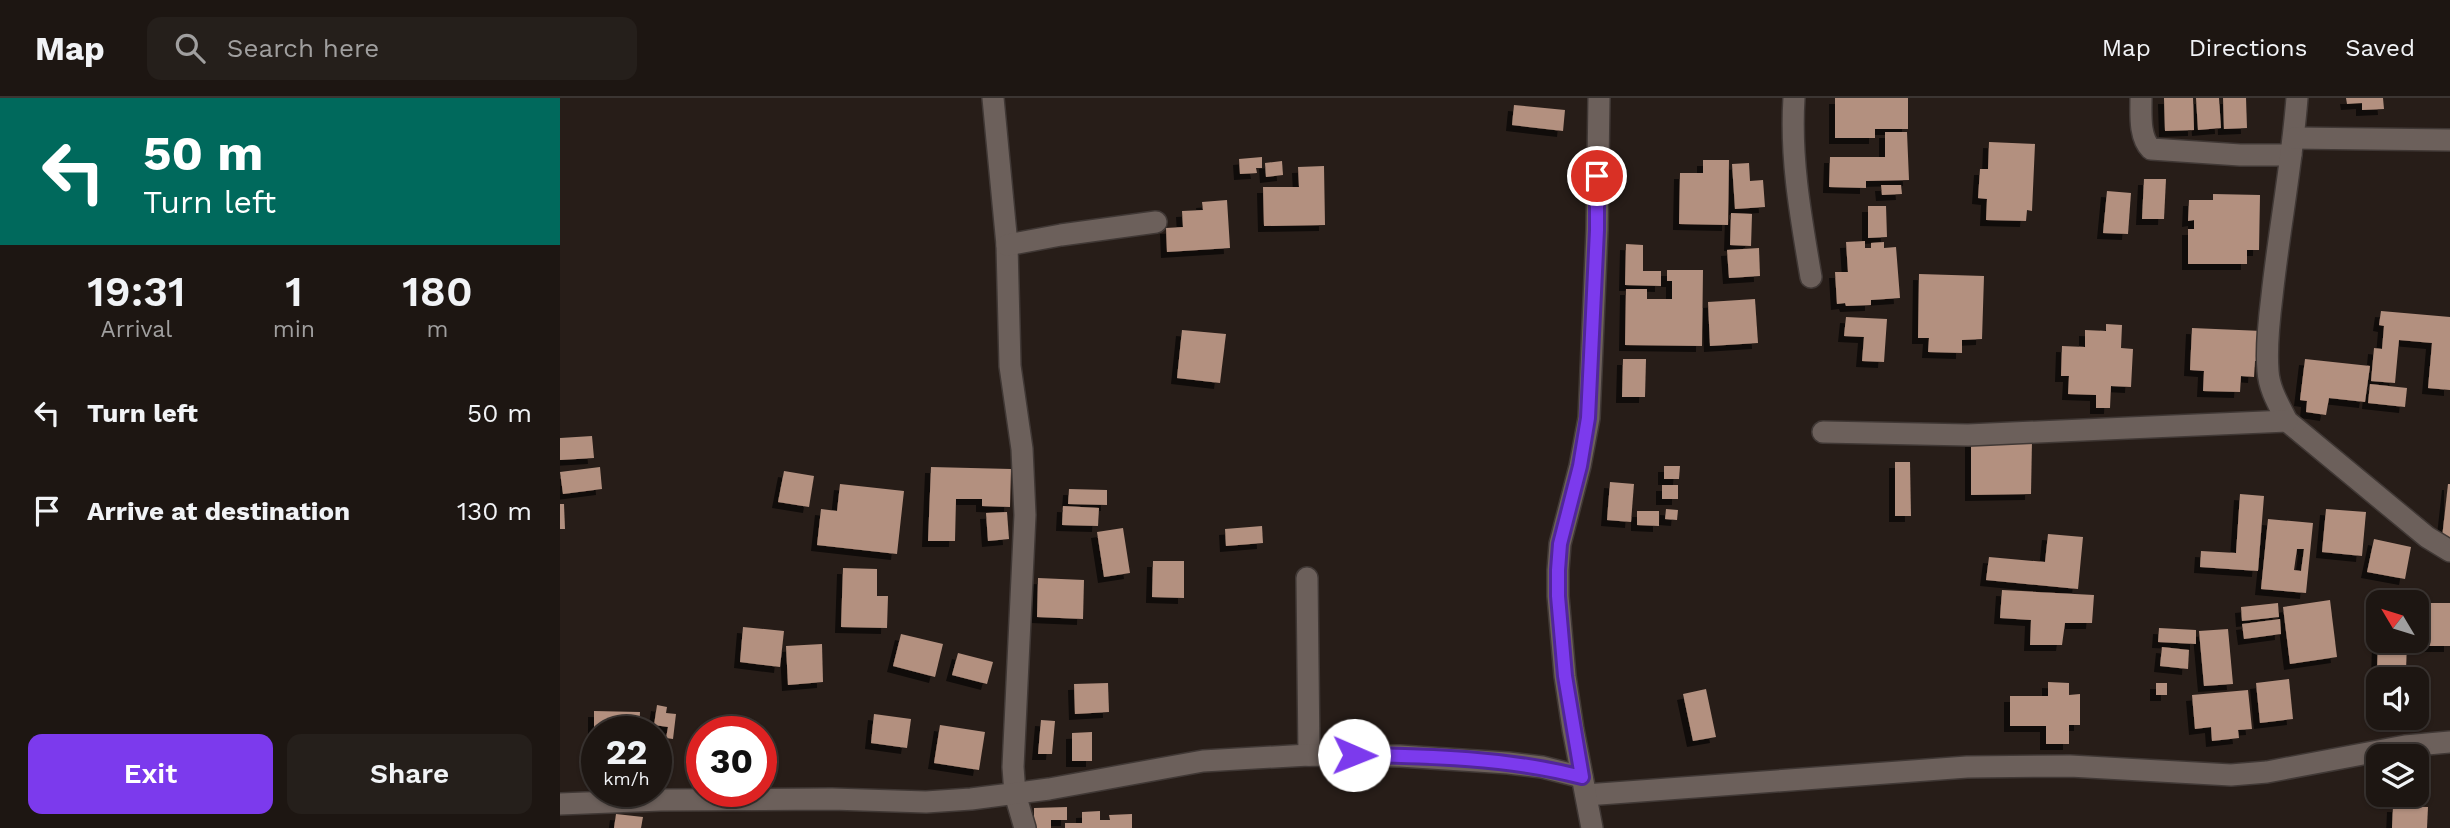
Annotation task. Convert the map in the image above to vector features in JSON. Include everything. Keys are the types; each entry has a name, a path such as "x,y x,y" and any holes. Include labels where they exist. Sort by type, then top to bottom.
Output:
{"street":[{"path":"993,98 1007,245 1010,366 1022,449 1025,514 1013,741 1015,794 1026,828"},
{"path":"1592,828 1565,676 1558,570 1560,544 1580,466 1588,418 1597,230 1599,98"},
{"path":"1794,98 1797,186 1811,278"},
{"path":"2141,98 2143,133 2145,143 2151,149 2240,155 2293,146 2450,141"},
{"path":"2297,98 2270,317 2268,372 2274,397 2287,421 2427,537 2450,551"},
{"path":"1007,245 1061,234 1156,222"},
{"path":"1823,432 1968,435 2287,421"},
{"path":"1307,578 1309,755"},
{"path":"560,804 832,799 926,802 1015,794 1203,761 1309,755 1400,756 1507,763 1542,767 1584,786 1967,767 2070,766 2231,775 2267,772 2405,746 2450,742"}],"building":[{"path":"1835,98 1908,98 1908,129 1875,129 1875,138 1835,138"},
{"path":"2164,98 2193,98 2194,130 2165,131"},
{"path":"2196,98 2219,98 2221,128 2198,130"},
{"path":"2223,98 2246,98 2247,128 2224,129"},
{"path":"2346,98 2383,98 2384,109 2362,110 2362,103 2347,104"},
{"path":"1514,105 1565,110 1563,131 1512,125"},
{"path":"1885,132 1907,132 1909,180 1866,181 1866,188 1829,187 1830,157 1885,157"},
{"path":"1989,142 2035,144 2032,211 2027,210 2026,221 1986,220 1987,199 1978,198 1980,169 1988,169"},
{"path":"1262,157 1262,168 1256,168 1257,173 1240,174 1239,159"},
{"path":"1703,160 1729,160 1728,225 1679,224 1680,173 1703,173"},
{"path":"1282,161 1283,175 1266,177 1265,163"},
{"path":"1749,163 1750,181 1763,180 1765,207 1735,209 1732,164"},
{"path":"1324,166 1325,225 1264,226 1263,187 1299,187 1298,167"},
{"path":"2144,179 2166,179 2164,219 2142,219"},
{"path":"1881,185 1901,185 1902,194 1882,195"},
{"path":"2107,191 2131,193 2128,234 2103,233"},
{"path":"2213,194 2260,195 2259,250 2247,250 2247,264 2188,264 2188,229 2194,229 2194,220 2188,221 2189,200 2213,200"},
{"path":"1227,200 1230,248 1167,252 1166,228 1183,227 1182,211 1203,210 1202,202"},
{"path":"1868,206 1886,206 1887,237 1868,238"},
{"path":"1731,213 1752,214 1751,246 1730,245"},
{"path":"1865,241 1865,248 1871,248 1871,243 1884,242 1884,248 1896,247 1900,298 1871,300 1871,305 1837,304 1835,272 1848,272 1846,242"},
{"path":"1626,244 1643,245 1643,271 1661,271 1661,286 1625,285"},
{"path":"1759,248 1760,276 1729,278 1727,250"},
{"path":"1667,270 1703,270 1702,346 1625,345 1626,289 1647,289 1647,299 1672,299 1672,281 1667,281"},
{"path":"1919,274 1984,276 1982,339 1962,340 1962,353 1928,352 1929,338 1918,338"},
{"path":"1755,299 1758,343 1710,346 1708,302"},
{"path":"2381,311 2450,317 2450,390 2428,388 2432,343 2399,340 2395,383 2371,381 2374,348 2382,349 2384,326 2379,325"},
{"path":"1846,317 1887,319 1884,362 1862,361 1864,337 1844,336"},
{"path":"2106,324 2122,325 2121,348 2133,349 2131,387 2111,386 2110,408 2096,408 2096,395 2068,394 2069,376 2061,376 2062,346 2085,347 2085,330 2106,331"},
{"path":"2192,328 2262,331 2261,361 2255,361 2254,377 2241,376 2240,392 2203,391 2204,371 2190,370"},
{"path":"1182,330 1226,334 1220,383 1177,378"},
{"path":"1623,359 1646,359 1645,397 1622,397"},
{"path":"2305,359 2370,366 2365,402 2329,398 2326,415 2306,412 2307,401 2300,400"},
{"path":"2370,384 2407,388 2405,407 2368,403"},
{"path":"592,436 594,458 560,460 560,438"},
{"path":"2032,440 2031,494 1971,495 1971,441"},
{"path":"1895,462 1910,462 1911,516 1895,516"},
{"path":"1664,466 1680,466 1679,479 1664,479"},
{"path":"600,467 602,489 563,494 560,472"},
{"path":"931,467 1011,469 1010,507 982,506 982,499 956,499 955,541 928,541"},
{"path":"784,471 814,476 809,507 778,502"},
{"path":"1610,482 1634,484 1631,522 1607,520"},
{"path":"840,484 904,491 897,554 817,545 821,509 837,511"},
{"path":"2450,484 2450,539 2442,538"},
{"path":"1662,485 1678,485 1678,499 1662,499"},
{"path":"1069,489 1107,490 1107,505 1068,504"},
{"path":"2240,494 2264,496 2258,571 2200,567 2201,551 2236,553"},
{"path":"560,504 564,504 565,529 560,529"},
{"path":"1063,506 1099,508 1098,526 1062,525"},
{"path":"1666,509 1678,510 1677,520 1665,519"},
{"path":"2326,509 2366,512 2362,556 2322,552"},
{"path":"1637,511 1659,511 1659,526 1637,525"},
{"path":"1007,512 1009,539 988,541 986,513"},
{"path":"2268,519 2313,523 2306,593 2261,589","holes":["2297,549 2304,549 2301,571 2294,570"]},
{"path":"1262,526 1263,543 1226,546 1225,529"},
{"path":"1123,528 1130,573 1104,577 1097,532"},
{"path":"2048,534 2083,537 2078,589 1986,580 1989,557 2045,562"},
{"path":"2374,539 2411,547 2405,579 2367,572"},
{"path":"1153,561 1184,561 1184,598 1152,597"},
{"path":"843,568 877,569 877,596 888,596 887,628 841,627"},
{"path":"1038,578 1084,580 1083,619 1037,617"},
{"path":"2002,590 2094,595 2092,623 2065,623 2062,645 2030,645 2031,620 2000,618"},
{"path":"2330,600 2337,657 2290,664 2283,607"},
{"path":"2278,603 2279,617 2242,621 2241,607"},
{"path":"2429,603 2450,603 2450,646 2429,646"},
{"path":"2280,619 2281,634 2244,639 2242,624"},
{"path":"743,627 784,631 780,667 740,662"},
{"path":"2159,628 2196,630 2196,644 2158,642"},
{"path":"2228,629 2233,684 2204,686 2199,631"},
{"path":"901,634 943,644 935,677 893,666"},
{"path":"822,644 823,682 788,685 786,646"},
{"path":"2162,647 2189,650 2188,669 2160,666"},
{"path":"958,653 993,662 987,684 952,675"},
{"path":"2378,653 2407,653 2406,667 2377,667"},
{"path":"2289,679 2293,719 2260,723 2256,683"},
{"path":"2048,682 2069,683 2069,695 2080,694 2080,725 2069,725 2069,744 2046,744 2046,726 2010,726 2010,696 2048,696"},
{"path":"1108,683 1109,712 1075,714 1074,684"},
{"path":"2156,683 2167,683 2167,695 2156,695"},
{"path":"1706,689 1716,737 1693,741 1683,694"},
{"path":"2248,690 2252,729 2238,730 2239,738 2212,741 2211,727 2195,729 2192,695"},
{"path":"657,705 667,707 666,713 676,714 673,739 672,716 655,716"},
{"path":"594,711 640,712 640,716 594,716"},
{"path":"874,714 911,719 907,748 871,743"},
{"path":"1041,720 1055,721 1052,754 1038,754"},
{"path":"940,725 985,732 979,770 934,763"},
{"path":"1092,732 1092,761 1072,761 1072,733"},
{"path":"1067,807 1067,820 1051,820 1051,828 1034,828 1034,808"},
{"path":"2393,807 2428,807 2427,828 2392,828"},
{"path":"1100,811 1100,820 1110,820 1109,815 1132,814 1132,828 1065,828 1065,823 1082,823 1082,812"},
{"path":"616,814 643,817 641,828 614,828"}],"route":[{"path":"1354,755 1507,763 1542,767 1582,777 1565,676 1558,570 1560,544 1580,466 1588,418 1597,176"}]}
